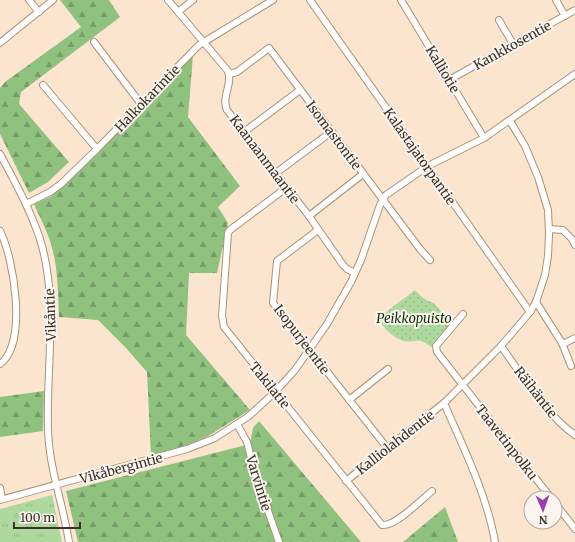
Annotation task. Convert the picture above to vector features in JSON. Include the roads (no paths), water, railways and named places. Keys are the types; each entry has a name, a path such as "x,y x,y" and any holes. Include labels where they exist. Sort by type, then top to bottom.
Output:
{"street":[{"path":"29,0 39,12"},
{"path":"0,43 53,0"},
{"path":"168,0 229,74"},
{"path":"178,12 193,0"},
{"name":"Halkokarintie","path":"26,204 55,189 203,42 272,0"},
{"name":"Kalastajatorpantie","path":"310,0 530,312"},
{"name":"Kalliotie","path":"402,0 484,138"},
{"path":"556,0 565,16"},
{"name":"Kankkosentie","path":"449,80 575,10"},
{"path":"499,20 513,44"},
{"path":"94,42 141,104"},
{"name":"Isomastontie","path":"229,74 237,72 269,48 331,132 430,260"},
{"name":"Kaanaanmaantie","path":"229,74 225,98 227,110 276,173 343,265 347,269 356,273"},
{"path":"383,199 388,193 428,166 484,138 575,74"},
{"path":"43,85 96,149"},
{"path":"244,132 300,90"},
{"name":"Kalliolahdentie","path":"346,481 444,404 502,346 530,312 536,302 548,256 548,210 538,177 525,146 510,121"},
{"path":"276,173 331,132"},
{"name":"Vikåntie","path":"0,154 26,204 40,240 48,275 50,291 51,339 48,429 49,447 69,542"},
{"path":"308,216 363,174"},
{"name":"Takilatie","path":"286,188 230,230 228,236 222,316 226,330 382,525 386,526 394,523 432,491"},
{"name":"Vikåbergintie","path":"1,500 187,450 214,438 249,416 276,392 310,350 341,301 356,273 383,199"},
{"path":"549,229 563,230 572,239 575,245"},
{"name":"Isopurjeentie","path":"318,230 277,261 273,300 274,305 388,448"},
{"path":"0,231 11,267 16,312 13,344 8,356 0,364"},
{"path":"536,302 562,343 571,366"},
{"name":"Taavetinpolku","path":"463,314 436,346 437,352 545,490"},
{"path":"562,343 575,338"},
{"name":"Räihäntie","path":"502,346 529,385 557,420 575,435"},
{"path":"349,400 388,369"},
{"path":"444,404 481,491 495,542"},
{"name":"Varvintie","path":"237,424 247,442 255,474 279,542"},
{"path":"0,488 1,500"},
{"path":"563,513 575,529"}],"park label":[{"name":"Peikkopuisto","path":"414,318"}]}
